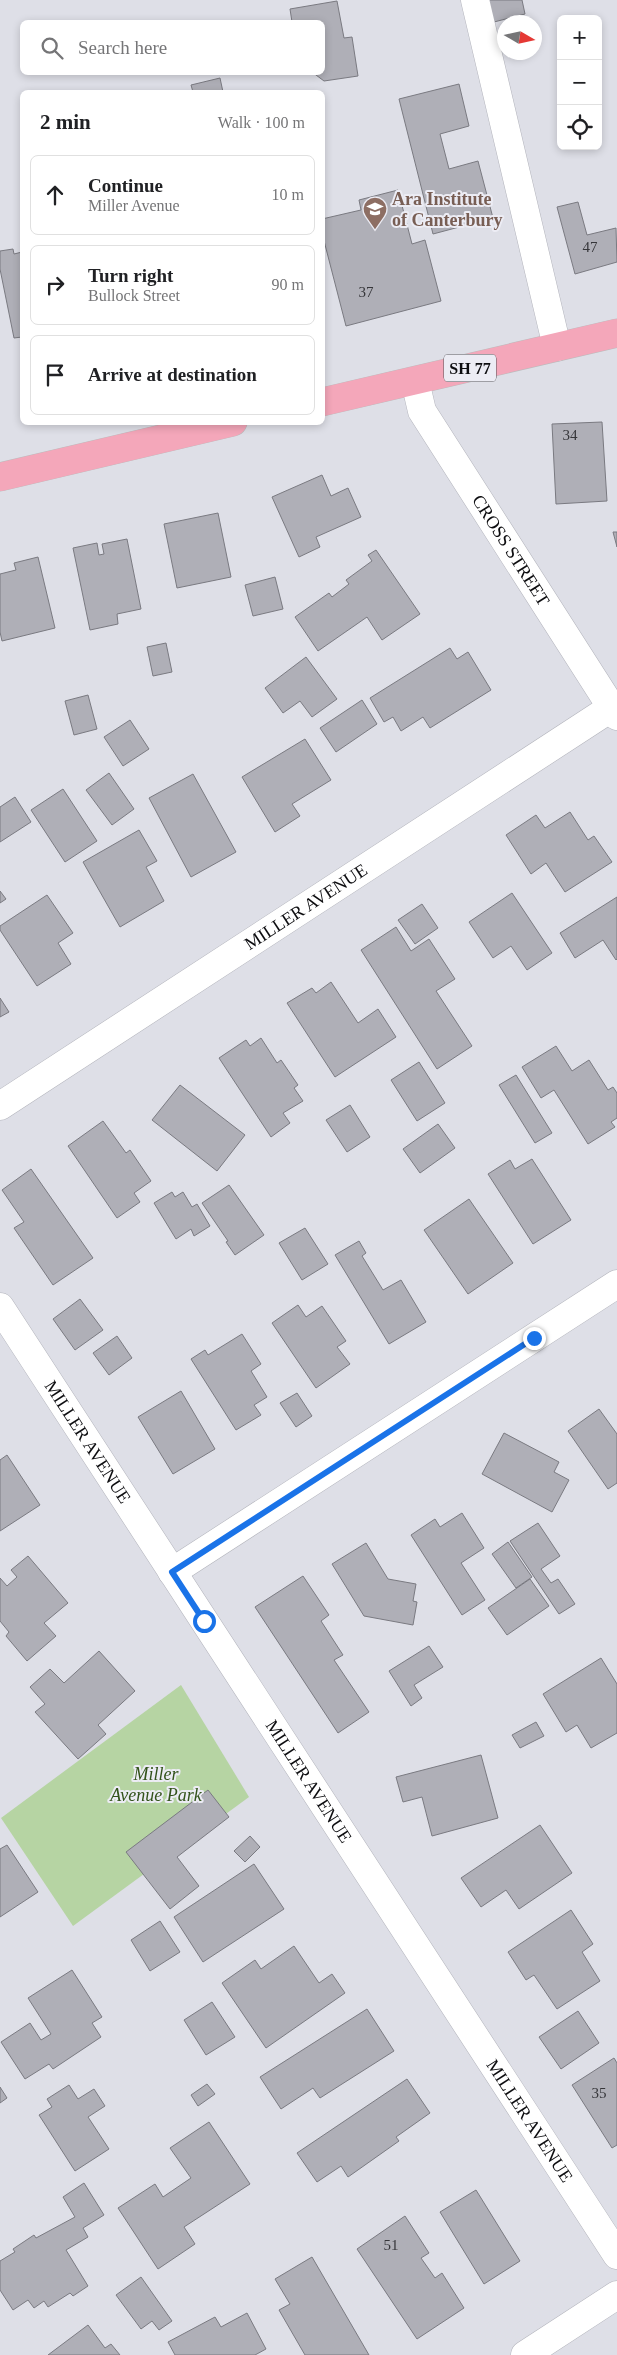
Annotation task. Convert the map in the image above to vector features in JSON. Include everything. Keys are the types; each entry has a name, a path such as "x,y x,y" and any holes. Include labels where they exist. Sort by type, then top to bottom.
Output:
{"main road":[{"name":"SH 77","path":"325,401 617,333"},
{"path":"0,477 220,425"}],"street":[{"path":"475,0 557,347"},
{"name":"CROSS STREET","path":"416,381 422,411 614,712"},
{"name":"MILLER AVENUE","path":"0,1106 614,712"},
{"path":"172,1572 617,1284"},
{"name":"MILLER AVENUE","path":"0,1307 617,2255"},
{"path":"525,2355 617,2295"}],"green space":[{"name":"Miller Avenue Park","path":"181,1685 249,1797 73,1926 1,1818"}],"building":[{"path":"488,0 522,0 525,14 497,15 497,21 494,22"},
{"path":"337,1 344,38 352,37 358,76 324,81 316,75 325,75 325,20 292,20 290,9"},
{"path":"220,78 223,90 192,90 191,85"},
{"path":"459,84 469,126 440,134 449,169 478,161 493,218 433,234 399,99"},
{"path":"398,190 412,244 425,240 441,301 346,326 325,245 325,218 361,210 359,200"},
{"path":"578,202 587,235 616,228 617,262 575,274 557,207"},
{"path":"13,249 14,254 20,252 20,337 14,338 0,269 0,251"},
{"path":"602,422 607,501 556,504 552,424"},
{"path":"322,475 331,496 348,488 361,517 316,537 320,547 299,557 272,497"},
{"path":"218,513 231,577 177,588 164,524"},
{"path":"613,532 617,532 617,547"},
{"path":"127,539 141,609 117,614 118,624 90,630 73,548 97,543 99,555 104,554 102,544"},
{"path":"376,550 420,614 382,640 367,617 318,651 295,617 329,593 332,597 349,584 346,580 372,561 368,555"},
{"path":"38,557 55,628 2,641 0,632 0,574 16,570 14,563"},
{"path":"275,577 283,609 253,616 245,585"},
{"path":"166,643 172,672 153,676 147,647"},
{"path":"450,648 457,659 468,652 491,690 430,728 423,717 401,731 393,717 384,722 370,698"},
{"path":"306,657 337,699 312,717 300,701 283,713 265,688"},
{"path":"88,695 97,729 74,735 65,701"},
{"path":"362,700 377,724 336,752 320,728"},
{"path":"130,720 149,749 123,766 104,737"},
{"path":"305,739 331,780 292,804 300,816 275,832 242,777"},
{"path":"109,773 134,809 112,825 86,790"},
{"path":"193,774 236,852 191,877 149,798"},
{"path":"63,789 97,841 65,862 31,810"},
{"path":"15,797 31,822 0,842 0,807"},
{"path":"570,812 588,840 594,836 612,862 565,892 546,863 531,874 506,835 536,815 545,828"},
{"path":"139,830 157,861 146,867 164,901 120,927 83,862"},
{"path":"0,891 6,899 0,903"},
{"path":"512,893 552,953 527,970 511,946 493,958 469,922"},
{"path":"47,895 73,933 58,943 71,964 37,986 0,930 0,926"},
{"path":"617,897 617,959 603,940 575,958 560,933"},
{"path":"422,904 438,928 415,944 398,920"},
{"path":"396,927 411,951 429,939 455,979 436,991 472,1046 437,1069 361,950"},
{"path":"331,982 358,1023 378,1009 396,1037 335,1077 287,1003 312,988 316,993"},
{"path":"0,998 9,1012 0,1017"},
{"path":"261,1038 277,1063 281,1060 298,1085 294,1088 303,1101 283,1113 290,1123 271,1137 219,1058 246,1040 250,1046"},
{"path":"556,1046 572,1071 589,1060 608,1090 613,1087 617,1093 617,1118 611,1122 615,1127 588,1144 554,1090 541,1098 522,1067"},
{"path":"419,1062 445,1103 417,1121 391,1080"},
{"path":"516,1075 552,1133 535,1143 499,1085"},
{"path":"180,1085 245,1135 217,1171 152,1120"},
{"path":"350,1105 370,1137 347,1152 326,1120"},
{"path":"103,1121 126,1153 130,1150 151,1181 134,1193 140,1202 117,1218 68,1146"},
{"path":"438,1124 455,1148 420,1173 403,1149"},
{"path":"532,1159 571,1220 533,1244 488,1174 510,1160 515,1169"},
{"path":"31,1169 93,1258 53,1285 14,1228 24,1222 2,1190"},
{"path":"229,1185 264,1235 235,1255 226,1242 228,1241 202,1203"},
{"path":"172,1192 175,1197 183,1192 192,1207 197,1204 210,1226 194,1236 191,1229 176,1239 154,1203"},
{"path":"469,1199 513,1263 468,1294 424,1230"},
{"path":"305,1228 328,1264 302,1280 279,1243"},
{"path":"359,1241 366,1253 362,1256 383,1290 401,1280 426,1322 389,1344 335,1255"},
{"path":"80,1299 103,1330 75,1350 53,1319"},
{"path":"298,1305 306,1317 322,1306 346,1341 337,1347 350,1364 316,1388 272,1323"},
{"path":"242,1334 261,1364 251,1371 267,1397 254,1405 261,1415 236,1430 191,1359 205,1350 208,1355"},
{"path":"117,1336 132,1358 109,1375 93,1353"},
{"path":"181,1391 215,1449 173,1474 138,1417"},
{"path":"297,1393 312,1416 296,1427 280,1403"},
{"path":"599,1409 617,1434 617,1483 608,1489 568,1431"},
{"path":"504,1433 559,1462 554,1472 569,1480 552,1512 482,1474"},
{"path":"7,1455 40,1505 0,1531 0,1460"},
{"path":"462,1513 484,1548 461,1563 485,1600 462,1615 411,1535 435,1519 440,1527"},
{"path":"538,1523 560,1556 541,1569 551,1583 558,1579 575,1604 559,1614 510,1541"},
{"path":"508,1542 532,1577 516,1588 492,1554"},
{"path":"366,1543 388,1579 416,1584 413,1601 417,1602 413,1625 364,1616 332,1564"},
{"path":"28,1556 68,1603 44,1623 56,1636 27,1661 6,1636 9,1632 0,1621 0,1578 7,1586 17,1577 11,1570"},
{"path":"303,1576 329,1615 321,1621 343,1655 334,1660 369,1712 338,1733 255,1607"},
{"path":"530,1579 549,1606 507,1635 488,1608"},
{"path":"429,1646 443,1667 414,1685 422,1698 411,1706 389,1671"},
{"path":"99,1651 135,1691 98,1725 106,1734 78,1759 35,1712 45,1704 30,1687 50,1669 64,1683"},
{"path":"601,1658 617,1684 617,1733 591,1748 577,1725 566,1732 543,1694"},
{"path":"536,1722 544,1736 520,1748 512,1735"},
{"path":"481,1755 498,1818 432,1836 422,1797 403,1802 396,1777"},
{"path":"208,1790 229,1817 177,1857 199,1886 170,1909 126,1852"},
{"path":"540,1825 572,1873 519,1909 506,1890 481,1907 461,1878"},
{"path":"250,1836 260,1847 245,1862 234,1851"},
{"path":"7,1845 38,1892 0,1917 0,1849"},
{"path":"254,1864 284,1909 203,1962 174,1917"},
{"path":"571,1910 593,1944 582,1952 600,1981 557,2009 534,1975 526,1980 508,1952"},
{"path":"160,1921 180,1952 150,1971 131,1940"},
{"path":"294,1946 319,1983 332,1974 345,1993 266,2048 222,1983 255,1960 261,1969"},
{"path":"72,1970 102,2017 92,2023 101,2037 53,2069 49,2064 25,2079 1,2042 30,2023 41,2040 51,2034 28,1998"},
{"path":"212,2002 235,2037 206,2055 184,2020"},
{"path":"367,2009 394,2051 320,2098 313,2088 281,2109 260,2077"},
{"path":"578,2011 599,2043 561,2069 539,2037"},
{"path":"614,2058 617,2063 617,2145 612,2148 572,2085"},
{"path":"407,2079 430,2113 396,2137 399,2141 348,2177 341,2166 317,2182 297,2153"},
{"path":"207,2084 215,2094 198,2106 191,2095"},
{"path":"69,2085 78,2099 94,2089 105,2106 88,2117 109,2149 75,2171 39,2115 52,2107 47,2099"},
{"path":"0,2087 7,2098 0,2103"},
{"path":"209,2122 250,2184 184,2227 195,2244 158,2269 118,2208 155,2184 163,2197 191,2178 170,2148"},
{"path":"84,2183 104,2215 83,2228 88,2237 66,2250 88,2286 73,2296 70,2293 48,2307 44,2301 34,2308 28,2300 13,2310 0,2290 0,2261 15,2252 13,2249 34,2235 36,2238 75,2217 63,2197"},
{"path":"476,2190 520,2261 484,2284 440,2212"},
{"path":"405,2216 429,2253 421,2258 435,2278 442,2273 464,2308 417,2339 357,2249"},
{"path":"312,2257 369,2355 305,2355 279,2310 290,2304 275,2279"},
{"path":"141,2277 172,2321 159,2330 152,2321 141,2329 116,2295"},
{"path":"247,2313 266,2349 255,2355 175,2355 168,2342 215,2317 221,2327"},
{"path":"88,2325 105,2348 111,2344 120,2355 48,2355"}],"place":[{"name":"Ara Institute of Canterbury","path":"375,230"}],"route":[{"path":"204,1621 172,1572 534,1338"}]}
